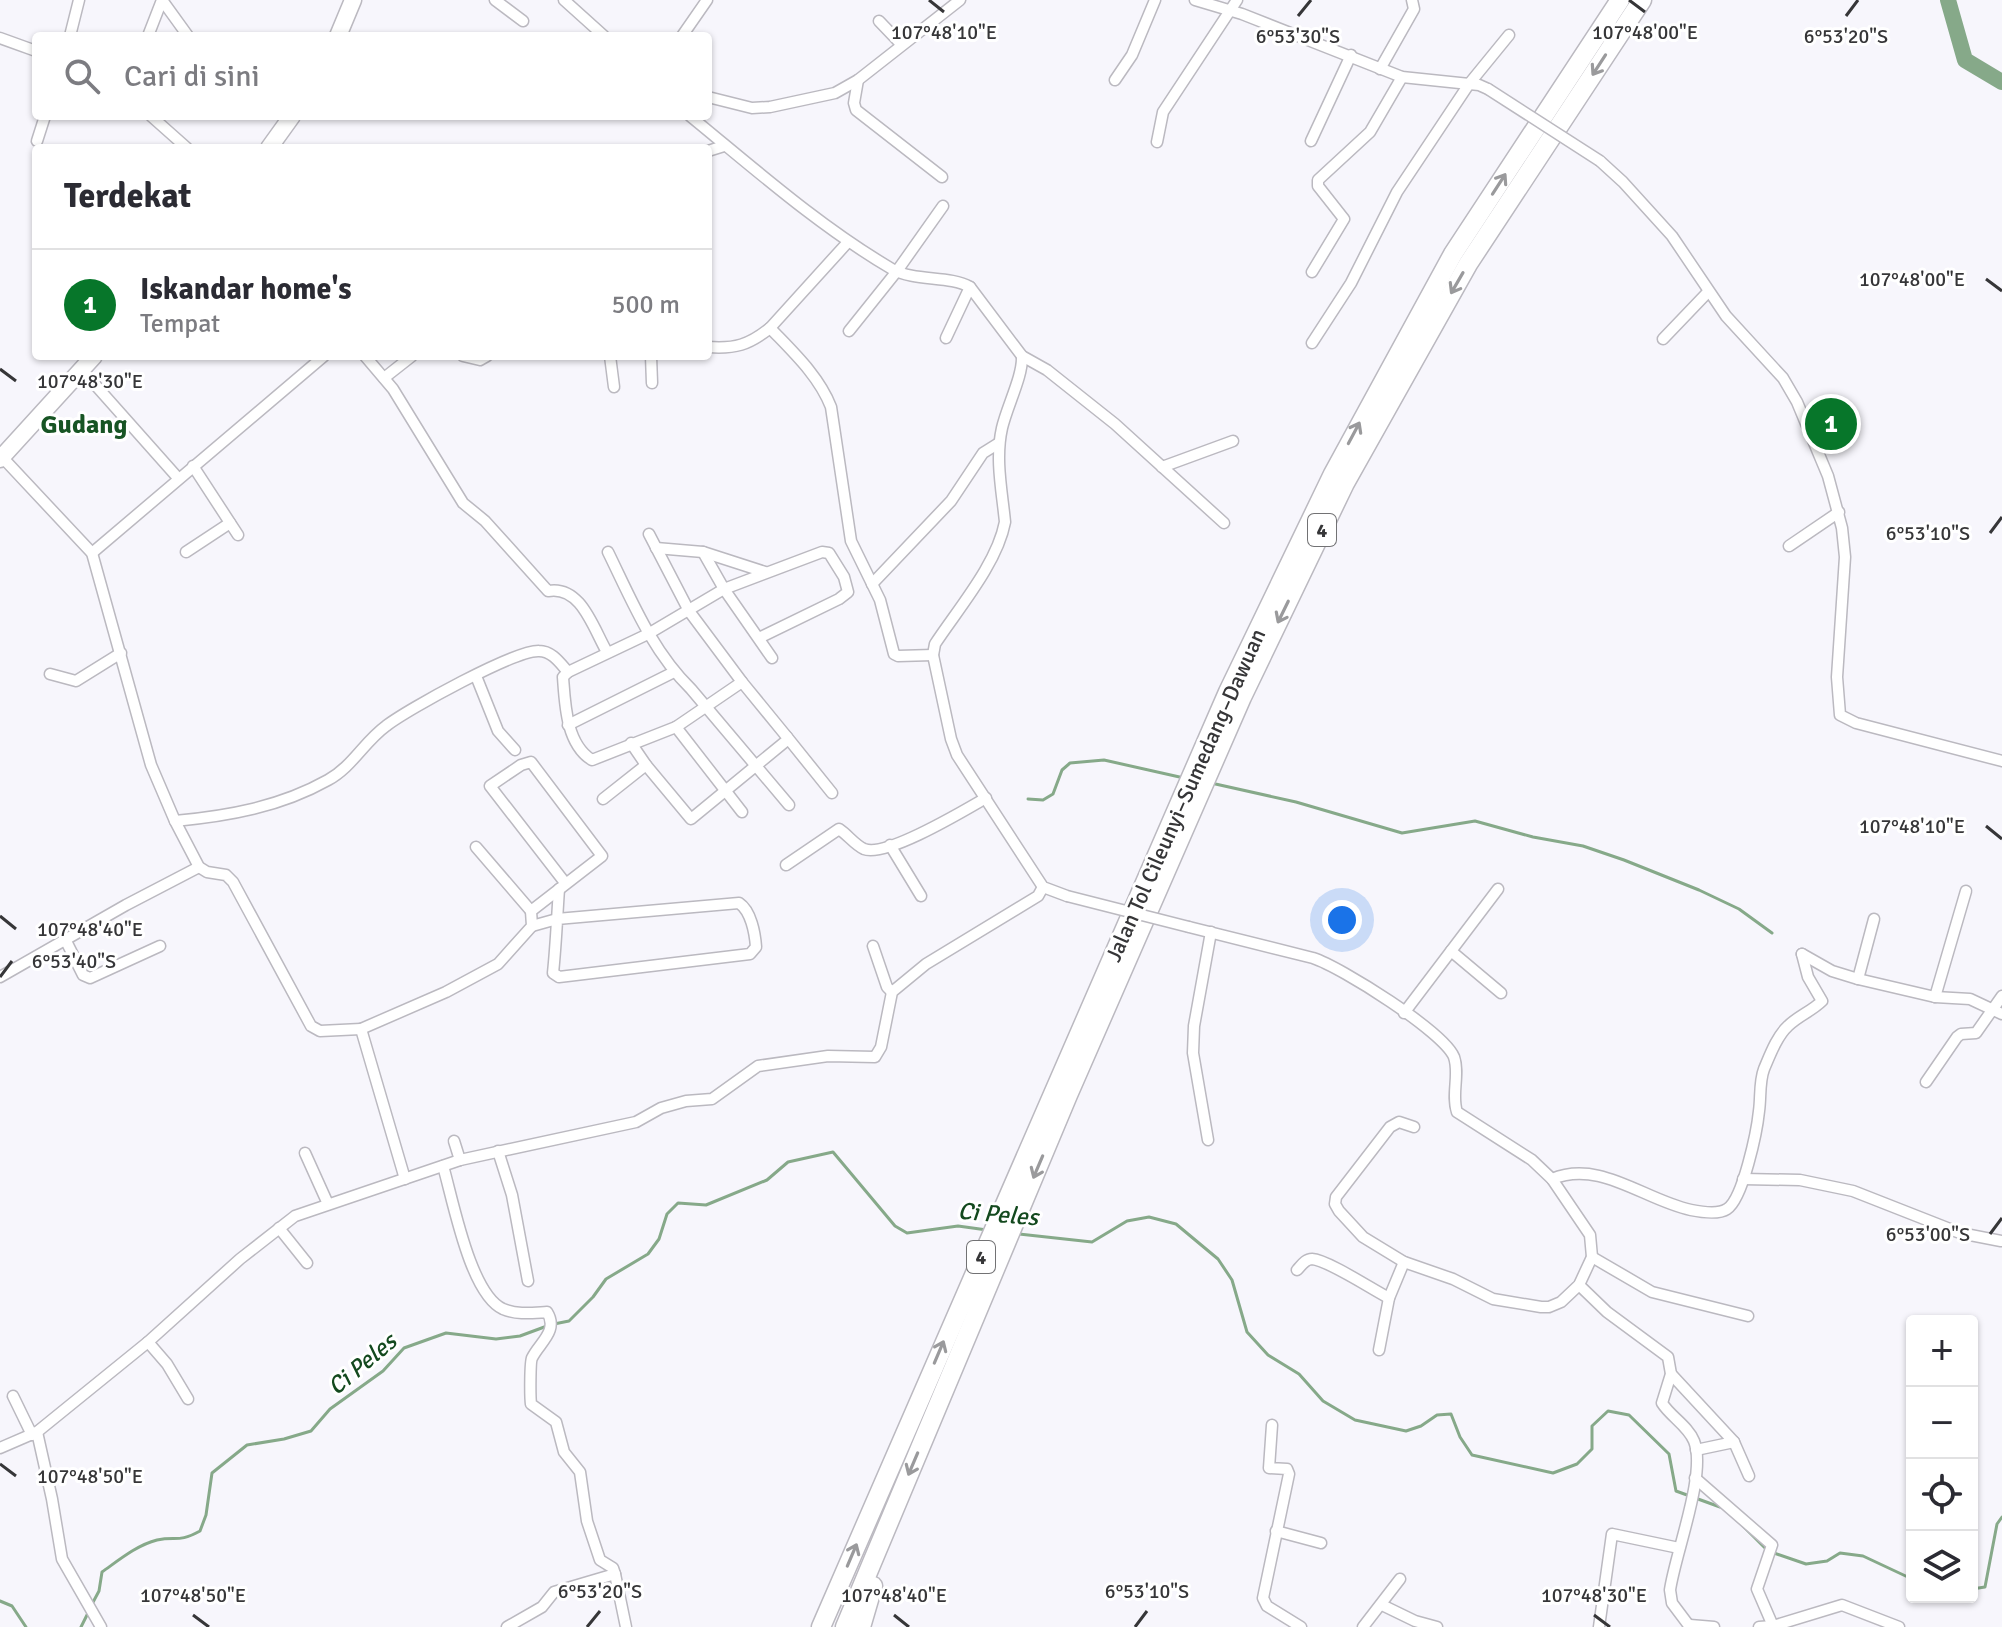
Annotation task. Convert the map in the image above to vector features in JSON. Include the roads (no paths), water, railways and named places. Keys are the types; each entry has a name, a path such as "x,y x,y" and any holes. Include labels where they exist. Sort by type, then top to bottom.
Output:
{"highway":[{"path":"340,32 353,0"},
{"name":"Jalan Tol Cileunyi–Sumedang–Dawuan","path":"845,1627 928,1429 1109,970 1228,692 1333,474 1453,254 1620,0"},
{"name":"Jalan Tol Cileunyi–Sumedang–Dawuan","path":"821,1627 908,1424 1060,1092 1242,697 1345,483 1468,264 1642,0"},
{"path":"272,144 289,120"},
{"path":"1,458 91,360"},
{"path":"861,1627 899,1499"}],"street":[{"path":"71,32 79,0"},
{"path":"150,32 162,0"},
{"path":"162,0 185,32"},
{"path":"495,0 523,21"},
{"path":"564,0 600,32"},
{"path":"685,32 707,0"},
{"path":"712,98 752,108 835,93 858,80 960,0"},
{"path":"1115,80 1132,55 1155,0"},
{"path":"1195,0 1234,5 1402,77 1488,89 1600,161 1623,182 1672,236 1708,292 1790,389 1828,476 1839,512 1845,557 1837,677 1840,715 1856,723 2002,761"},
{"path":"1380,69 1414,9 1412,0"},
{"path":"1157,142 1163,112 1234,5"},
{"path":"879,21 901,44"},
{"path":"1312,343 1351,283 1397,192 1469,84 1509,35"},
{"path":"0,38 32,50"},
{"path":"1311,141 1351,55"},
{"path":"1312,272 1344,219 1318,186 1318,180 1370,132 1402,77"},
{"path":"858,80 854,103 856,110 942,177"},
{"path":"37,141 44,120"},
{"path":"155,120 180,144"},
{"path":"695,120 848,242 897,271 970,287 1022,356 1047,370 1103,415 1224,523"},
{"path":"712,150 724,146"},
{"path":"849,331 943,206"},
{"path":"712,347 744,346 770,328 848,242"},
{"path":"946,338 970,287"},
{"path":"1663,339 1708,292"},
{"path":"770,328 797,356 825,393 831,407 851,541 880,600 895,655 933,655"},
{"path":"1022,356 1023,363 1008,403 999,443 1005,522 1003,533 985,570 935,644 933,655 957,755 1043,887 1067,896 1324,961 1378,992 1444,1044 1455,1062 1457,1112 1483,1131 1515,1148 1552,1179 1590,1235 1592,1257 1579,1285 1561,1302 1541,1307 1493,1299 1453,1279 1404,1262 1363,1237 1339,1211 1335,1200 1394,1124 1399,1122 1414,1127"},
{"path":"92,553 319,360"},
{"path":"368,360 384,378 463,503 485,521 548,591 559,589 578,600 607,652"},
{"path":"384,378 407,360"},
{"path":"611,360 614,387"},
{"path":"651,360 652,383"},
{"path":"82,370 178,478"},
{"path":"1162,467 1233,441"},
{"path":"872,584 951,501 983,453 999,443"},
{"path":"1,458 92,553 151,765 175,821 199,867 207,872 226,875 233,882 311,1026 320,1031 361,1029 446,992 498,964 532,926 557,919 739,903 744,905 748,914 756,947 750,954 559,977 553,973 557,919 563,886 490,786 521,765 531,762 602,852 600,859 563,886 531,911"},
{"path":"193,466 238,535"},
{"path":"1789,546 1839,512"},
{"path":"186,552 230,523"},
{"path":"649,534 689,611 832,793"},
{"path":"656,548 703,552 765,572"},
{"path":"742,682 676,727 590,760 582,752 568,725 563,677 568,672 648,634 724,589 825,551 831,555 849,588 839,599 759,638"},
{"path":"608,552 648,634 674,672 789,805"},
{"path":"703,552 724,589 772,658"},
{"path":"175,821 236,815 288,799 328,780 350,765 383,728 420,704 537,650 549,652 568,672"},
{"path":"50,674 76,681 121,653"},
{"path":"568,725 674,672"},
{"path":"476,676 498,731 515,750"},
{"path":"676,727 742,812"},
{"path":"631,743 689,819 786,741 787,737"},
{"path":"603,799 646,765"},
{"path":"786,865 839,829 864,849 874,851 930,831 986,798"},
{"path":"890,845 921,896"},
{"path":"476,847 531,911 532,926"},
{"path":"0,977 199,867"},
{"path":"0,1448 34,1434 148,1342 240,1259 295,1216 460,1160 636,1122 661,1108 686,1101 712,1099 758,1066 828,1056 875,1057 881,1047 892,992 926,964 1038,896 1043,887"},
{"path":"1404,1013 1498,889"},
{"path":"1935,997 1966,891"},
{"path":"1858,979 1874,919"},
{"path":"1208,1140 1196,1081 1193,1039 1211,932"},
{"path":"66,941 83,975 90,978 160,946"},
{"path":"873,946 887,987 892,992"},
{"path":"1451,951 1501,993"},
{"path":"1552,1179 1571,1172 1600,1175 1682,1208 1724,1211 1735,1201 1743,1179 1759,1117 1762,1075 1766,1065 1784,1030 1822,1001 1808,977 1802,954 1832,971 1858,979 1935,997 1970,999 1998,1012"},
{"path":"1926,1082 1957,1037 1976,1033 1998,1012 2002,996"},
{"path":"361,1029 405,1179"},
{"path":"454,1141 460,1160"},
{"path":"498,1151 512,1195 528,1281"},
{"path":"305,1153 328,1204"},
{"path":"443,1166 475,1277 491,1301 502,1308 524,1314 547,1312 550,1324 532,1357 531,1404 550,1416 559,1427 564,1452 580,1472 587,1521 597,1554 603,1564 613,1568 626,1627"},
{"path":"1743,1179 1784,1179 1853,1191 1960,1233 2001,1241"},
{"path":"279,1228 307,1263"},
{"path":"1592,1257 1652,1292 1748,1316"},
{"path":"1297,1270 1312,1259 1389,1298"},
{"path":"1379,1350 1389,1298 1404,1262"},
{"path":"1579,1285 1607,1312 1668,1357 1671,1374 1662,1403 1689,1433 1696,1450 1693,1490 1670,1590 1672,1603 1690,1626 1714,1627"},
{"path":"148,1342 167,1364 188,1399"},
{"path":"1671,1374 1734,1442 1749,1476"},
{"path":"13,1396 34,1434 52,1499 62,1559 101,1627"},
{"path":"1272,1425 1269,1468 1289,1470 1263,1598 1267,1606 1301,1627"},
{"path":"1696,1450 1734,1442"},
{"path":"1695,1478 1770,1541 1770,1552 1757,1589 1773,1626"},
{"path":"1276,1531 1321,1543"},
{"path":"1599,1627 1612,1534 1679,1548"},
{"path":"507,1627 542,1607 554,1592 615,1574"},
{"path":"1363,1627 1400,1579"},
{"path":"1382,1605 1415,1621 1437,1627"},
{"path":"1759,1627 1773,1626 1842,1605 1899,1627"}],"waterway":[{"path":"1948,0 1965,60 2002,82"},
{"path":"1028,799 1043,800 1053,794 1062,770 1070,763 1104,760 1184,778"},
{"path":"1211,783 1296,802 1402,833 1475,821 1533,837 1583,846 1699,890 1739,909 1772,933"},
{"name":"Ci Peles","path":"554,1324 569,1321 606,1279 648,1254 659,1239 667,1214 678,1203 706,1205 767,1180 788,1162 833,1152 895,1226 907,1233 958,1226 987,1230"},
{"name":"Ci Peles","path":"1019,1234 1092,1242 1127,1221 1149,1217 1176,1224 1218,1259 1232,1280 1247,1332 1268,1355 1299,1374 1323,1401 1355,1420 1406,1431 1421,1426 1437,1415 1451,1414 1460,1437 1472,1455 1553,1473 1577,1464 1592,1449 1592,1426 1608,1411 1629,1415 1669,1454 1676,1491 1720,1507"},
{"name":"Ci Peles","path":"91,1606 99,1591 102,1572 135,1549 150,1542 182,1538 200,1531 206,1515 212,1473 247,1445 311,1431 330,1409 383,1371 404,1348 446,1333 496,1339 520,1336 547,1326"},
{"name":"Ci Peles","path":"1978,1588 1985,1587 1997,1524 2002,1517"},
{"name":"Ci Peles","path":"1741,1524 1767,1550"},
{"name":"Ci Peles","path":"1774,1553 1806,1564 1827,1561 1840,1553 1863,1556 1906,1576"},
{"name":"Ci Peles","path":"0,1601 12,1606 26,1627"},
{"name":"Ci Peles","path":"81,1627 88,1613"}],"place":[{"name":"Iskandar home's","path":"1831,424"}],"district":[{"name":"Gudang","path":"84,424"}]}
